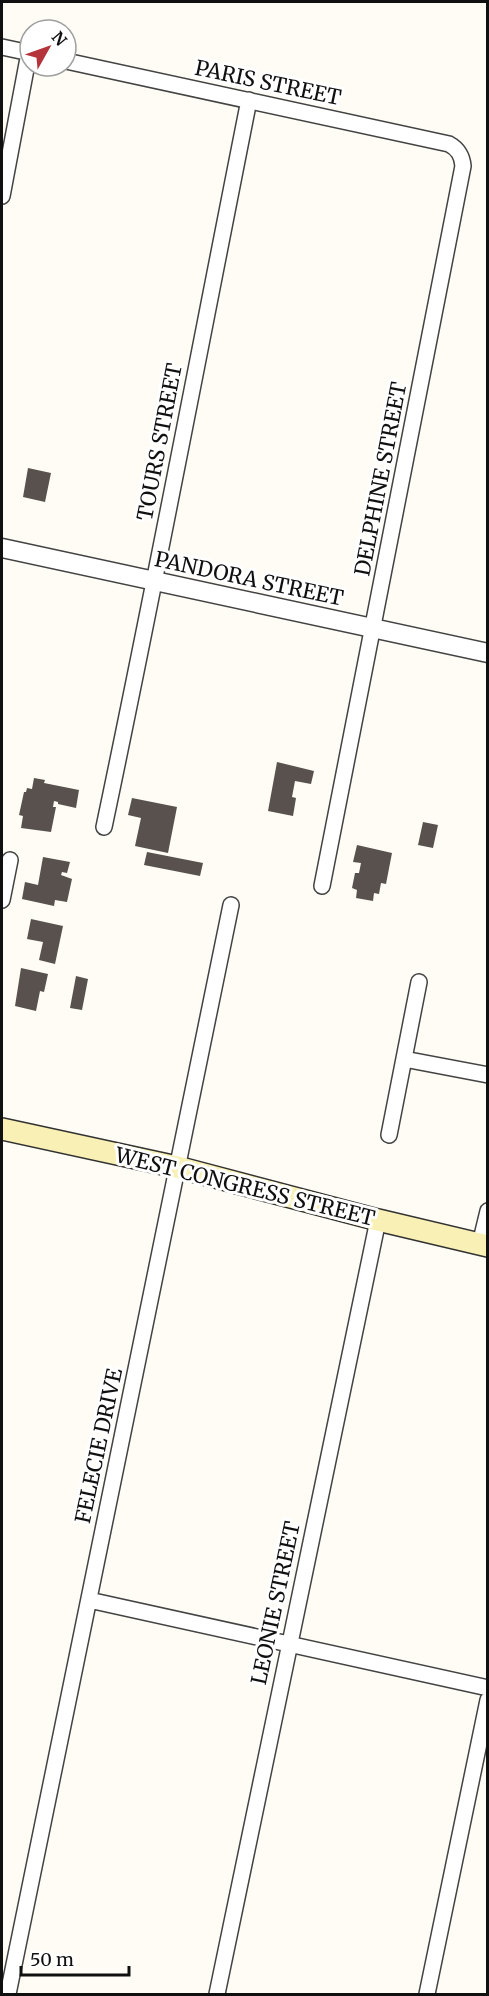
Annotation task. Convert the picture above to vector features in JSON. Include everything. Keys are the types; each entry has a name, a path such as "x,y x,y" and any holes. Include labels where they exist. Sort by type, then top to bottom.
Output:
{"main road":[{"name":"WEST CONGRESS STREET","path":"2,1129 177,1167 378,1220 484,1245"}],"street":[{"path":"2,47 18,50"},
{"name":"PARIS STREET","path":"78,64 449,144 459,152"},
{"path":"2,196 25,78"},
{"name":"TOURS STREET","path":"105,827 156,582 191,389 249,100"},
{"name":"DELPHINE STREET","path":"321,886 374,629 463,166 459,152"},
{"name":"PANDORA STREET","path":"2,548 488,653"},
{"path":"2,900 10,860"},
{"name":"FELECIE DRIVE","path":"8,1995 231,905"},
{"path":"388,1135 419,982"},
{"path":"404,1059 488,1075"},
{"path":"484,1245 488,1211"},
{"name":"LEONIE STREET","path":"218,1995 378,1220"},
{"path":"89,1600 488,1688"},
{"path":"427,1995 488,1700"}],"building":[{"path":"28,468 51,473 45,502 23,497"},
{"path":"277,762 314,771 311,784 295,781 292,797 296,798 293,816 268,811"},
{"path":"34,778 45,780 44,783 79,790 76,808 54,801 53,807 56,807 51,832 21,828 23,816 19,815 24,792 27,788 32,789"},
{"path":"132,798 177,807 168,853 135,846 141,818 128,815"},
{"path":"423,822 438,825 433,848 418,845"},
{"path":"357,845 392,853 386,884 381,883 379,894 374,893 373,901 356,898 357,890 352,888 355,873 359,873 361,863 353,862"},
{"path":"147,852 203,863 200,876 144,865"},
{"path":"43,857 70,862 67,873 62,872 61,875 72,879 67,902 55,900 54,906 22,899 25,882 38,885"},
{"path":"31,919 63,926 55,964 39,960 43,942 27,939"},
{"path":"21,968 48,974 44,992 40,991 36,1011 15,1006"},
{"path":"76,976 88,979 82,1010 70,1008"}]}
